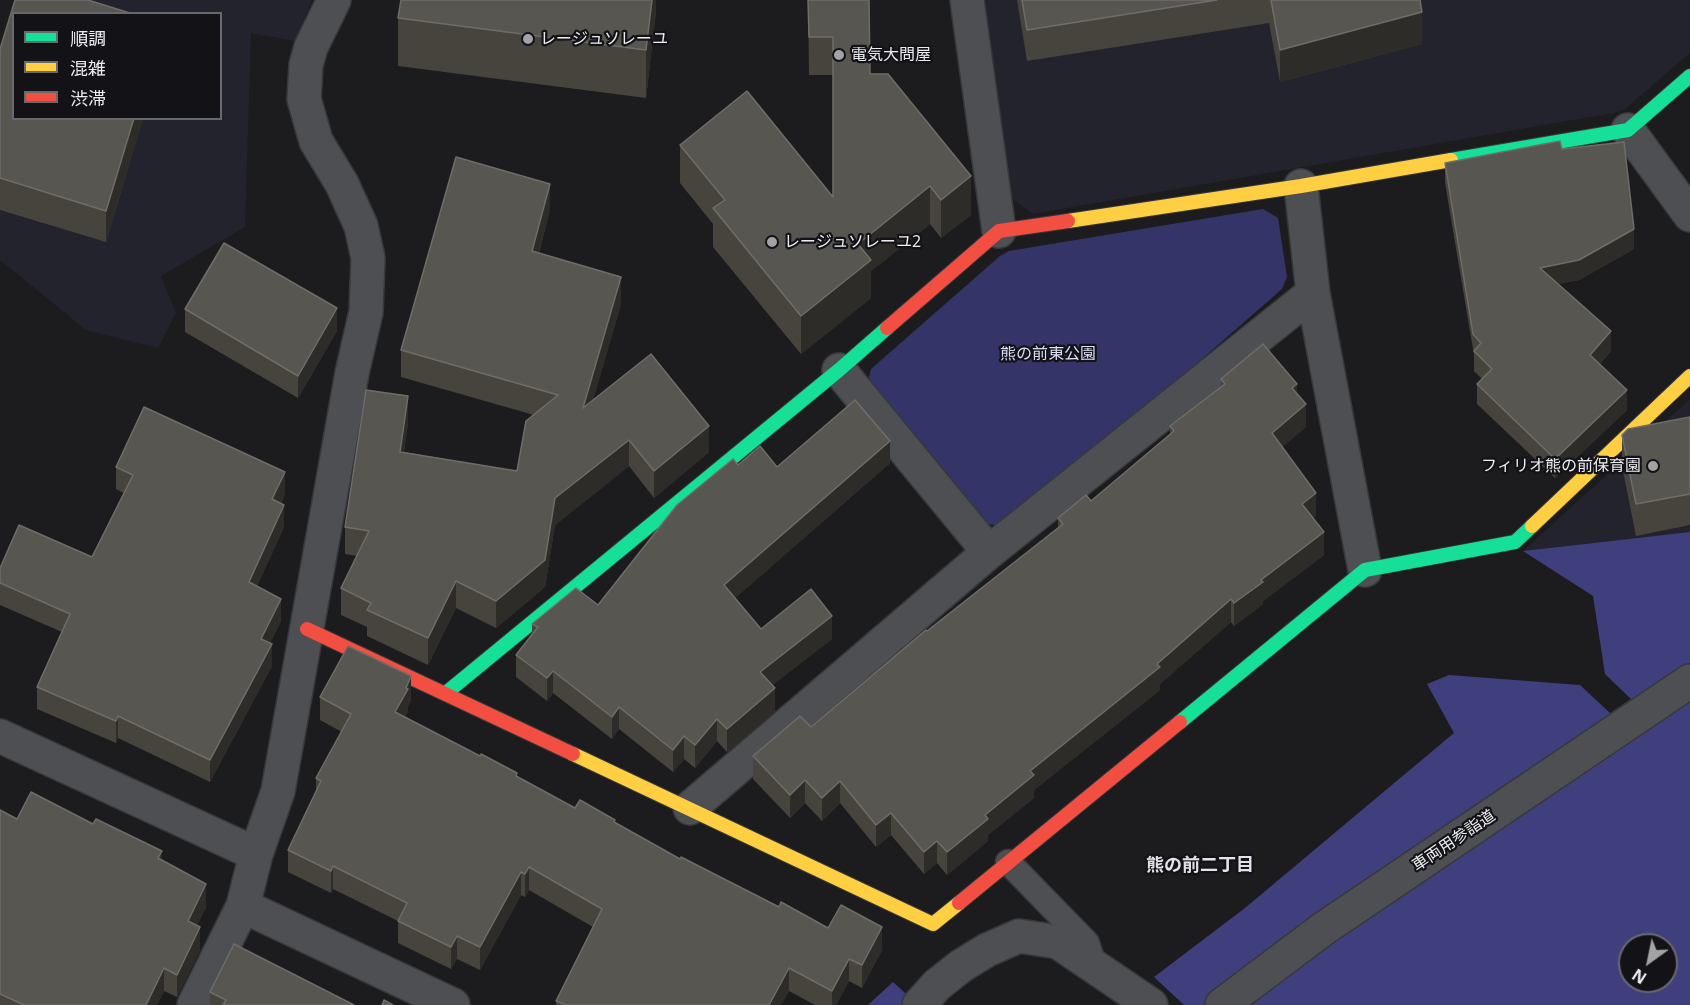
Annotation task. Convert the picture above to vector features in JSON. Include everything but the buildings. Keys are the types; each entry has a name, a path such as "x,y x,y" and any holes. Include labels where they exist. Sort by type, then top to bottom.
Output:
{"street":[{"path":"194,1005 243,906 256,854 278,791 366,301 368,258 361,226 342,184 316,141 303,99 306,64 311,47 334,0"},
{"path":"967,0 999,231"},
{"path":"446,693 839,370 999,231 1301,186 1628,130 1690,76"},
{"path":"1628,130 1690,214"},
{"path":"1301,186 1313,293 1365,570"},
{"path":"690,808 989,552 1313,293"},
{"path":"839,370 989,552"},
{"path":"308,628 933,924 1365,570 1515,542 1690,376"},
{"name":"車両用参詣道","path":"1222,1005 1323,929 1690,681"},
{"path":"0,736 256,854"},
{"path":"243,906 453,1005"},
{"path":"919,1005 937,985 961,966 987,950 1019,936 1058,942 1152,1005"}],"lane":[{"path":"1008,862 1087,943 1094,965"}],"shaded area":[{"path":"19,0 312,0 295,41 251,33 245,227 161,276 176,313 158,348 86,330 0,260 0,61 12,110 12,120 222,120 222,12 15,12"},
{"path":"985,0 1690,0 1690,53 1625,109 1613,113 1033,214 1011,198"},
{"name":"フィリオ熊の前保育園","path":"1690,399 1690,532 1523,551"},
{"path":"1690,532 1690,1005 1184,1005 1154,977 1245,908 1454,733 1427,684 1449,675 1580,685 1610,713 1631,699 1605,674 1593,596 1523,551"},
{"path":"893,982 918,1005 868,1005"}],"green space":[{"name":"熊の前東公園","path":"1263,209 1278,218 1287,277 1282,289 1124,427 1002,527 981,522 871,384 869,377 871,369 1000,256 1009,251"}],"traffic: fast":[{"path":"1451,160 1628,130 1690,76"},
{"path":"446,693 887,328"},
{"path":"1180,722 1365,570 1515,542 1532,526"}],"traffic: slow":[{"path":"1068,221 1301,186 1451,160"},
{"path":"1532,526 1690,376"},
{"path":"573,754 933,924 959,903"}],"traffic: jam":[{"path":"887,328 999,231 1068,221"},
{"path":"307,629 573,754"},
{"path":"959,903 1180,722"}],"place":[{"name":"レージュソレーユ","path":"528,39"},
{"name":"電気大問屋","path":"839,55"},
{"name":"レージュソレーユ2","path":"772,242"},
{"name":"フィリオ熊の前保育園","path":"1653,466"}],"district":[{"name":"熊の前二丁目","path":"1200,866"}]}
